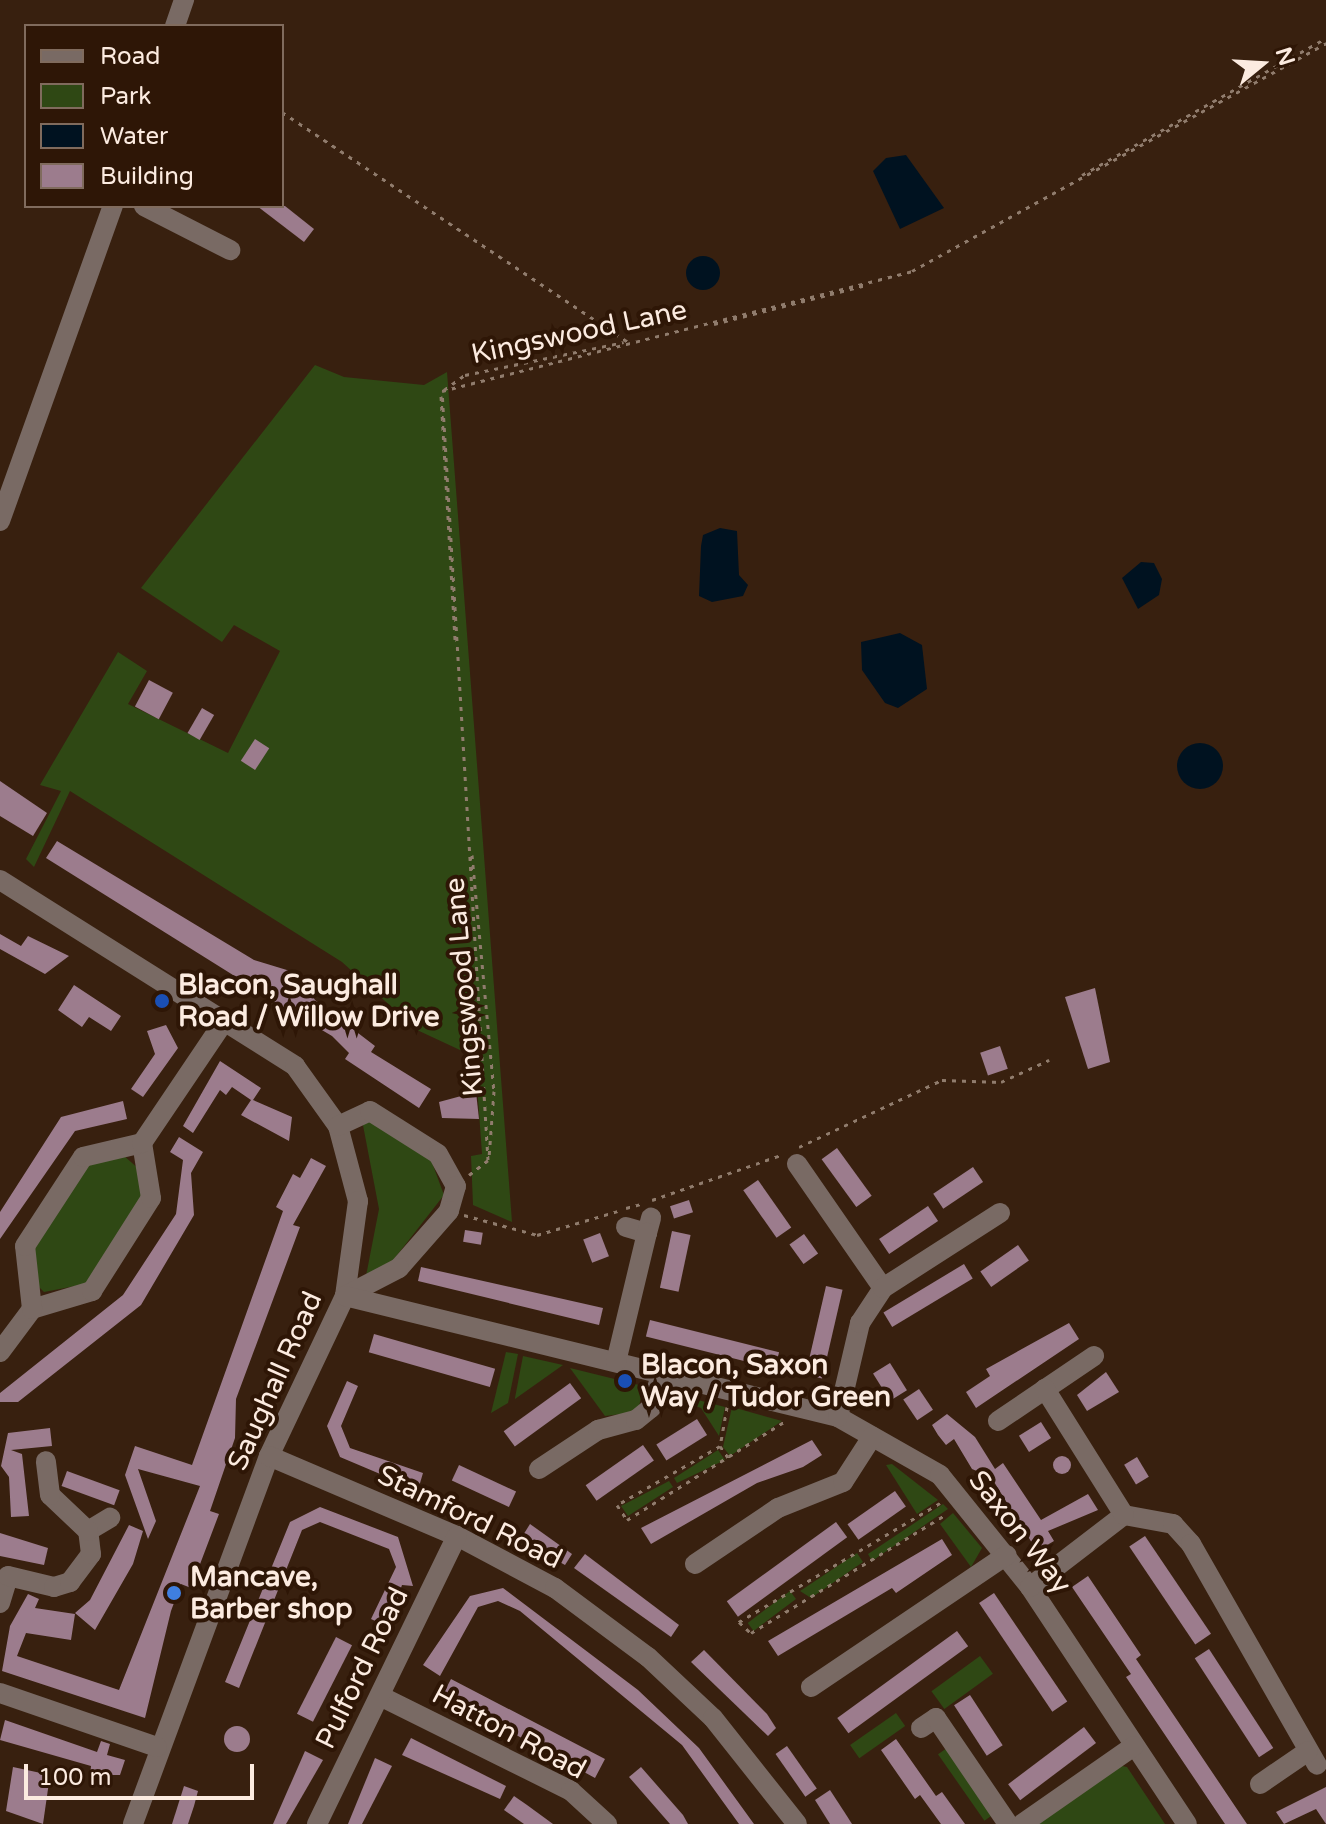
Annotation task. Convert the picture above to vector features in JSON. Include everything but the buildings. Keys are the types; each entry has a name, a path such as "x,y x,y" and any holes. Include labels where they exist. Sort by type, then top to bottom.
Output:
{"street":[{"path":"176,24 184,0"},
{"path":"0,521 112,208"},
{"path":"148,208 230,250"},
{"name":"Saughall Road","path":"0,880 295,1066 338,1126 358,1201 345,1296 269,1456 157,1747 133,1824"},
{"path":"32,1309 25,1246 83,1157 142,1143 225,1020"},
{"path":"338,1126 370,1111 438,1154 455,1182 449,1211 399,1268 345,1296"},
{"path":"0,1352 32,1309 92,1291 151,1198 142,1143"},
{"path":"799,1178 883,1288"},
{"path":"838,1417 860,1323 883,1288 1000,1213"},
{"path":"616,1362 649,1226 626,1227"},
{"name":"Saxon Way","path":"345,1296 838,1417 872,1437 961,1497 1030,1587 1187,1824"},
{"path":"998,1421 1094,1356"},
{"path":"550,1468 598,1430 636,1420 651,1408 661,1375"},
{"path":"1045,1389 1124,1515 1173,1524 1191,1544 1313,1758 1260,1784"},
{"path":"699,1555 778,1508 843,1482 872,1437"},
{"name":"Stamford Road","path":"269,1456 457,1536 555,1588 648,1657 713,1718 797,1824"},
{"path":"0,1603 4,1575 54,1587 70,1582 91,1554 88,1531 58,1509 47,1461"},
{"path":"1030,1587 1124,1515"},
{"path":"88,1531 110,1518"},
{"name":"Pulford Road","path":"317,1824 457,1536"},
{"path":"810,1687 1007,1555"},
{"path":"0,1693 157,1747"},
{"name":"Hatton Road","path":"380,1696 571,1791 607,1824"},
{"path":"921,1728 936,1718 1008,1824"},
{"path":"1022,1824 1134,1746"}],"path":[{"name":"Kingswood Lane","path":"488,1160 494,1091 463,742 442,391 465,375 670,333 912,271 1326,40"},
{"path":"284,113 628,342"},
{"path":"442,391 670,333"},
{"path":"463,742 488,1160"},
{"path":"449,1211 537,1235 777,1157 942,1080 1001,1082 1049,1060"},
{"path":"455,1182 488,1160"},
{"path":"455,1182 488,1160"},
{"path":"730,1392 720,1446 672,1478 654,1480 617,1505 627,1520 677,1486 730,1460 804,1409"},
{"path":"720,1446 730,1460"},
{"path":"672,1478 677,1486"},
{"path":"802,1599 751,1633 739,1622 787,1588 796,1590 961,1497"},
{"path":"796,1590 802,1599 810,1602 961,1497"},
{"path":"862,1553 868,1563"}],"green space":[{"path":"315,365 344,377 424,385 447,372 512,1222 473,1205 471,1156 482,1154 475,1057 417,1030 342,962 70,791 34,867 26,859 61,791 40,785 118,652 147,671 128,704 228,753 280,651 234,625 222,642 141,588"},
{"path":"371,1118 430,1157 444,1195 387,1268 366,1276 379,1209 362,1120"},
{"path":"122,1154 141,1171 144,1200 91,1283 44,1292 35,1283 31,1248 88,1163"},
{"path":"506,1352 518,1354 508,1403 491,1413"},
{"path":"523,1356 563,1365 515,1399 515,1398"},
{"path":"570,1368 643,1386 638,1412 605,1416"},
{"path":"690,1398 725,1407 719,1436 701,1408 683,1402"},
{"path":"732,1407 782,1421 730,1456 723,1447"},
{"path":"718,1450 725,1460 677,1483 674,1478"},
{"path":"892,1464 938,1500 917,1514 886,1465"},
{"path":"669,1481 673,1487 628,1516 621,1506"},
{"path":"943,1504 948,1509 872,1561 868,1554"},
{"path":"953,1513 982,1548 971,1567 940,1524"},
{"path":"857,1553 863,1562 811,1598 800,1591"},
{"path":"790,1591 796,1599 754,1631 748,1623"},
{"path":"980,1656 993,1674 944,1709 931,1691"},
{"path":"896,1713 905,1726 859,1758 850,1745"},
{"path":"947,1748 993,1814 984,1821 938,1754"},
{"path":"1117,1765 1127,1767 1165,1824 1031,1824"}],"water":[{"path":"906,155 944,208 900,229 873,171 886,158"},
{"path":"703,256 715,261 720,273 715,285 703,290 691,285 686,273 691,261"},
{"path":"720,528 737,531 739,575 748,585 743,596 712,602 699,596 701,546 703,535"},
{"path":"1141,562 1154,563 1162,579 1159,595 1138,609 1122,578"},
{"path":"900,633 922,645 927,689 898,708 885,703 862,670 861,642"},
{"path":"1200,743 1216,750 1223,766 1216,782 1200,789 1184,782 1177,766 1184,750"}],"place":[{"name":"Blacon, Saughall Road / Willow Drive","path":"162,1001"},
{"name":"Blacon, Saxon Way / Tudor Green","path":"625,1381"},
{"name":"Mancave, Barber shop","path":"174,1593"}]}
